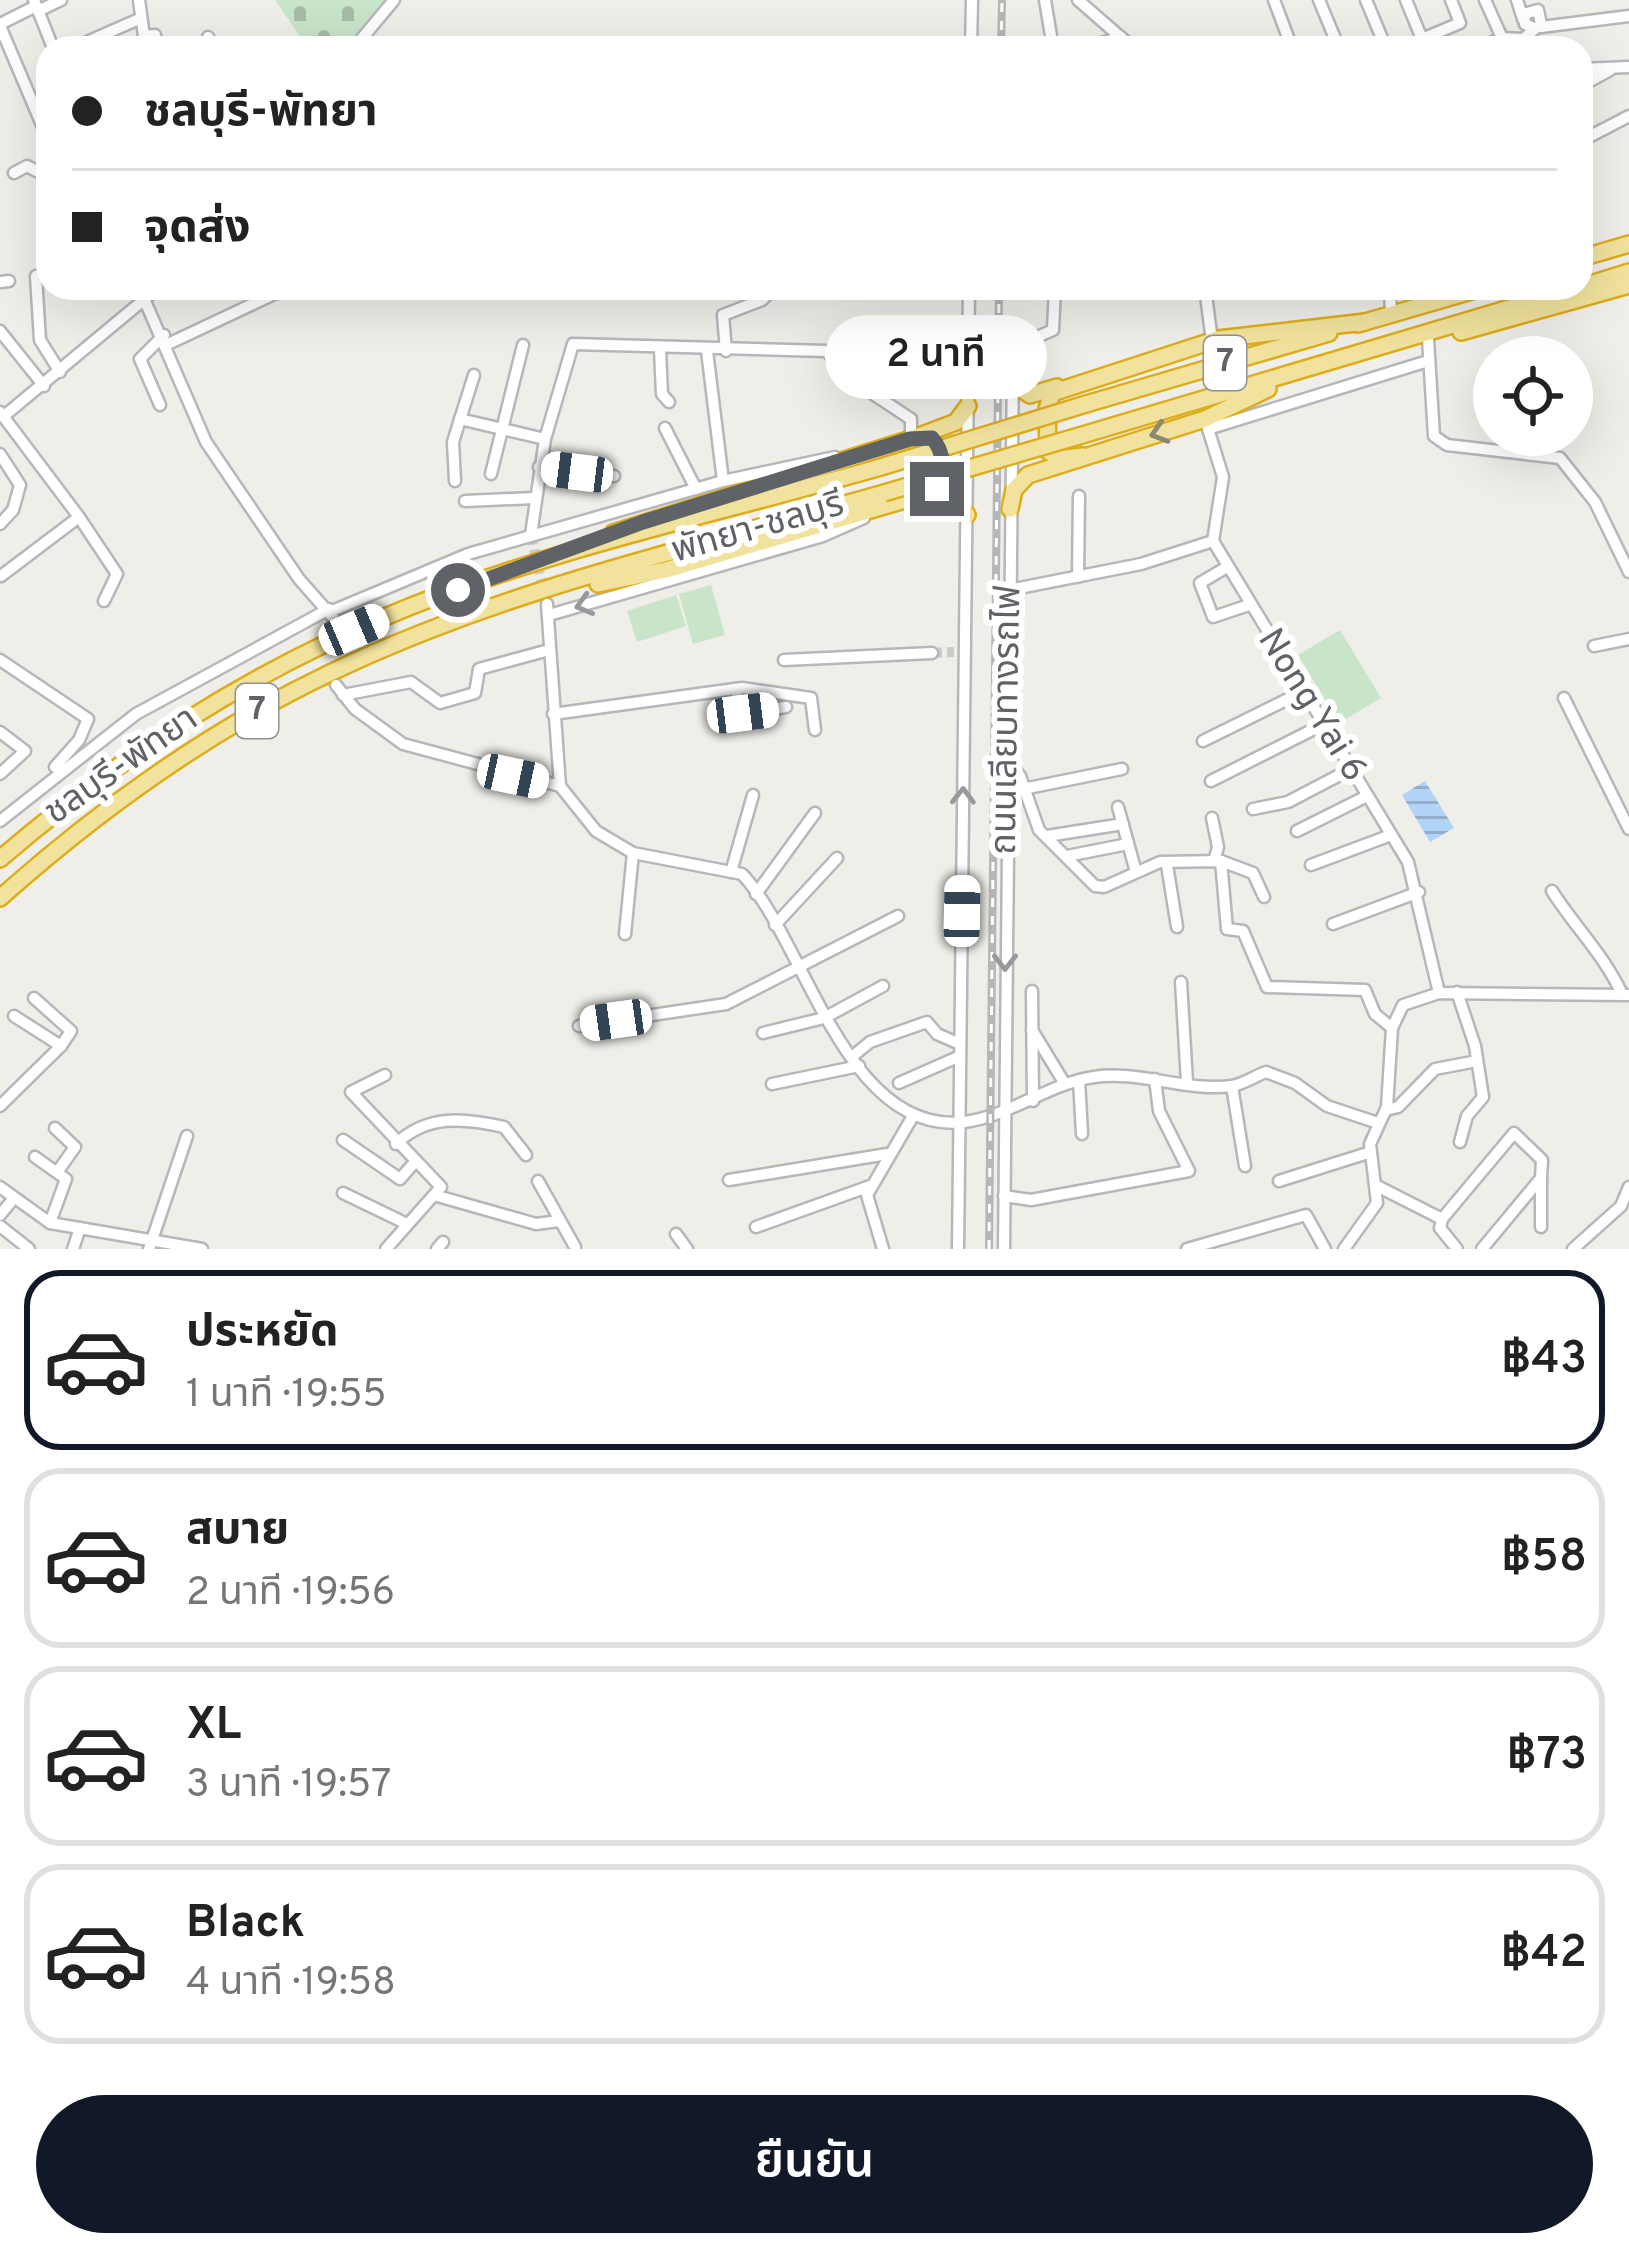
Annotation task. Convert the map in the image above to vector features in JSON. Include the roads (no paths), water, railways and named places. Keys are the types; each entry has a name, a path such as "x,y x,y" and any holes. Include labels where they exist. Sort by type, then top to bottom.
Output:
{"highway":[{"path":"1593,255 1627,245"},
{"name":"พัทยา-ชลบุรี","path":"1593,283 1629,272"},
{"path":"1593,295 1629,285"},
{"name":"ชลบุรี-พัทยา","path":"0,859 147,744 273,670 414,605 545,561 1441,300"},
{"name":"พัทยา-ชลบุรี","path":"0,898 115,802 222,730 332,671 441,625 549,603 1078,436 1536,300"},
{"path":"1364,354 1573,300"},
{"path":"1012,383 1030,395 1211,340 1365,322"},
{"path":"1083,456 1050,455 1049,396 1124,367"},
{"path":"1010,509 1014,490 1025,477 1083,456 1207,424 1305,371"},
{"path":"545,561 643,522 910,439 956,422 968,406"},
{"path":"910,439 932,438 942,457 940,485 920,497"},
{"path":"549,603 920,497 952,493 967,515"}],"street":[{"path":"36,115 0,24 61,0"},
{"path":"139,0 144,36"},
{"path":"364,36 394,0"},
{"path":"971,36 972,0"},
{"path":"1045,0 1051,36"},
{"path":"1078,0 1119,36"},
{"path":"1274,0 1288,36"},
{"path":"1319,0 1334,36"},
{"path":"1366,0 1381,36"},
{"path":"1406,0 1421,36"},
{"path":"1429,36 1460,23 1451,0"},
{"path":"1485,0 1501,36"},
{"path":"1517,0 1523,19 1538,26 1629,16"},
{"path":"1523,19 1533,4 1542,14 1538,26 1526,36"},
{"path":"36,6 48,36"},
{"path":"100,36 139,19"},
{"path":"1593,69 1629,67"},
{"path":"1593,79 1613,68"},
{"path":"1593,135 1629,116"},
{"path":"14,173 27,166 36,171"},
{"path":"38,300 39,335 60,372"},
{"path":"104,602 117,574 2,415 44,386 143,300"},
{"path":"153,300 206,442 299,579 332,614"},
{"path":"160,405 140,359 166,339 259,300"},
{"path":"726,351 723,315 762,300"},
{"name":"ถนนเลียบทางรถไฟ","path":"958,1249 960,652 969,300"},
{"name":"ถนนเลียบทางรถไฟ","path":"1004,1249 1012,383 1016,348 1053,330 1054,300"},
{"path":"1206,300 1211,340"},
{"path":"1390,300 1390,315"},
{"path":"0,331 44,386"},
{"path":"1428,339 1434,436 1447,445 1560,458 1594,502 1629,572"},
{"path":"531,535 539,467 573,344 826,351 861,386 911,419 910,439"},
{"path":"491,474 523,345"},
{"path":"661,350 662,394 669,402"},
{"path":"707,351 723,482"},
{"path":"1009,590 1078,578 1213,541 1223,480 1207,424 1428,361"},
{"path":"455,481 453,442 474,375"},
{"path":"460,419 545,440"},
{"path":"665,428 696,489"},
{"path":"0,821 47,780 174,689 422,570 696,489 795,463 868,452"},
{"path":"0,454 20,485 13,510 0,524"},
{"path":"539,467 614,476"},
{"path":"1078,496 1078,578"},
{"path":"465,501 534,498"},
{"path":"894,504 823,536 549,603 560,786 596,832 633,853 742,874 824,1018 856,1061 913,1116 960,1123 1004,1113 1065,1084 1098,1076 1232,1086 1266,1072 1277,1073 1328,1106 1378,1123"},
{"path":"1,576 80,517"},
{"name":"Nong Yai 6","path":"1213,541 1391,835 1419,892 1438,992"},
{"path":"1227,567 1200,583 1214,617 1249,604"},
{"path":"1594,646 1629,639"},
{"path":"549,650 478,670 475,693 440,703 411,682 339,690 403,744 560,786"},
{"path":"784,660 932,653"},
{"path":"0,660 88,719 47,780"},
{"path":"553,715 735,689 806,694 814,706 815,730"},
{"path":"735,689 743,713 786,707"},
{"path":"1203,741 1302,692"},
{"path":"1564,698 1629,829"},
{"path":"1211,782 1322,724"},
{"path":"0,732 25,751 0,774"},
{"path":"1007,761 1034,821 1100,889 1160,862 1218,861 1253,873 1264,897"},
{"path":"1023,789 1122,769"},
{"path":"1253,809 1288,802 1351,769"},
{"path":"731,872 753,795"},
{"path":"1297,831 1366,796"},
{"path":"1118,806 1136,872"},
{"path":"756,894 814,813"},
{"path":"1212,818 1227,929 1243,931 1267,987 1365,990 1375,1013 1391,1028"},
{"path":"1046,836 1123,824"},
{"path":"1312,865 1391,835"},
{"path":"1066,856 1128,844"},
{"path":"626,934 633,853"},
{"path":"775,926 837,859"},
{"path":"1168,865 1178,928"},
{"path":"1552,891 1626,994"},
{"path":"1333,925 1419,892"},
{"path":"579,1026 726,1004 898,916"},
{"path":"1180,982 1187,1082"},
{"path":"763,1033 824,1018 883,986"},
{"path":"1032,991 1033,1101"},
{"path":"1351,1247 1377,1203 1371,1152 1386,1110 1391,1028 1403,1005 1438,992 1626,994"},
{"path":"1457,992 1483,1097 1467,1116 1460,1142"},
{"path":"0,1106 71,1031 34,998"},
{"path":"14,1016 61,1046"},
{"path":"772,1084 856,1061 866,1043 927,1022 960,1050 899,1083"},
{"path":"1031,1030 1065,1084"},
{"path":"1386,1110 1398,1107 1435,1069 1477,1060"},
{"path":"385,1075 351,1092 441,1187 386,1249"},
{"path":"1004,1196 1031,1200 1190,1172 1159,1111 1155,1079"},
{"path":"1079,1080 1082,1135"},
{"path":"1232,1086 1245,1166"},
{"path":"884,1249 872,1218 870,1186 913,1116"},
{"path":"396,1144 416,1127 446,1119 504,1127 526,1155"},
{"path":"55,1128 75,1147 58,1172"},
{"path":"1456,1249 1440,1228 1442,1219 1514,1133 1542,1160 1540,1227"},
{"path":"152,1245 187,1136"},
{"path":"344,1140 400,1179 414,1163"},
{"path":"1279,1181 1371,1152"},
{"path":"729,1180 887,1154"},
{"path":"35,1157 66,1179 50,1223"},
{"path":"1482,1249 1541,1178"},
{"path":"538,1180 575,1247"},
{"path":"756,1227 870,1186"},
{"path":"1377,1186 1442,1219"},
{"path":"0,1187 50,1223 152,1245 192,1248"},
{"path":"1573,1249 1621,1206 1629,1187"},
{"path":"343,1193 407,1224"},
{"path":"434,1195 536,1224 559,1221"},
{"path":"0,1215 14,1198"},
{"path":"1187,1249 1306,1215 1324,1249"},
{"path":"0,1226 29,1249"},
{"path":"73,1249 80,1228"},
{"path":"676,1234 687,1249"}],"water":[{"path":"1425,781 1454,828 1430,842 1402,795"}],"tunnel":[{"path":"531,535 545,596"},
{"path":"336,621 336,671"},
{"path":"932,653 954,652"}],"railway":[{"path":"1001,36 1002,0"},
{"path":"989,1249 999,300"}]}
